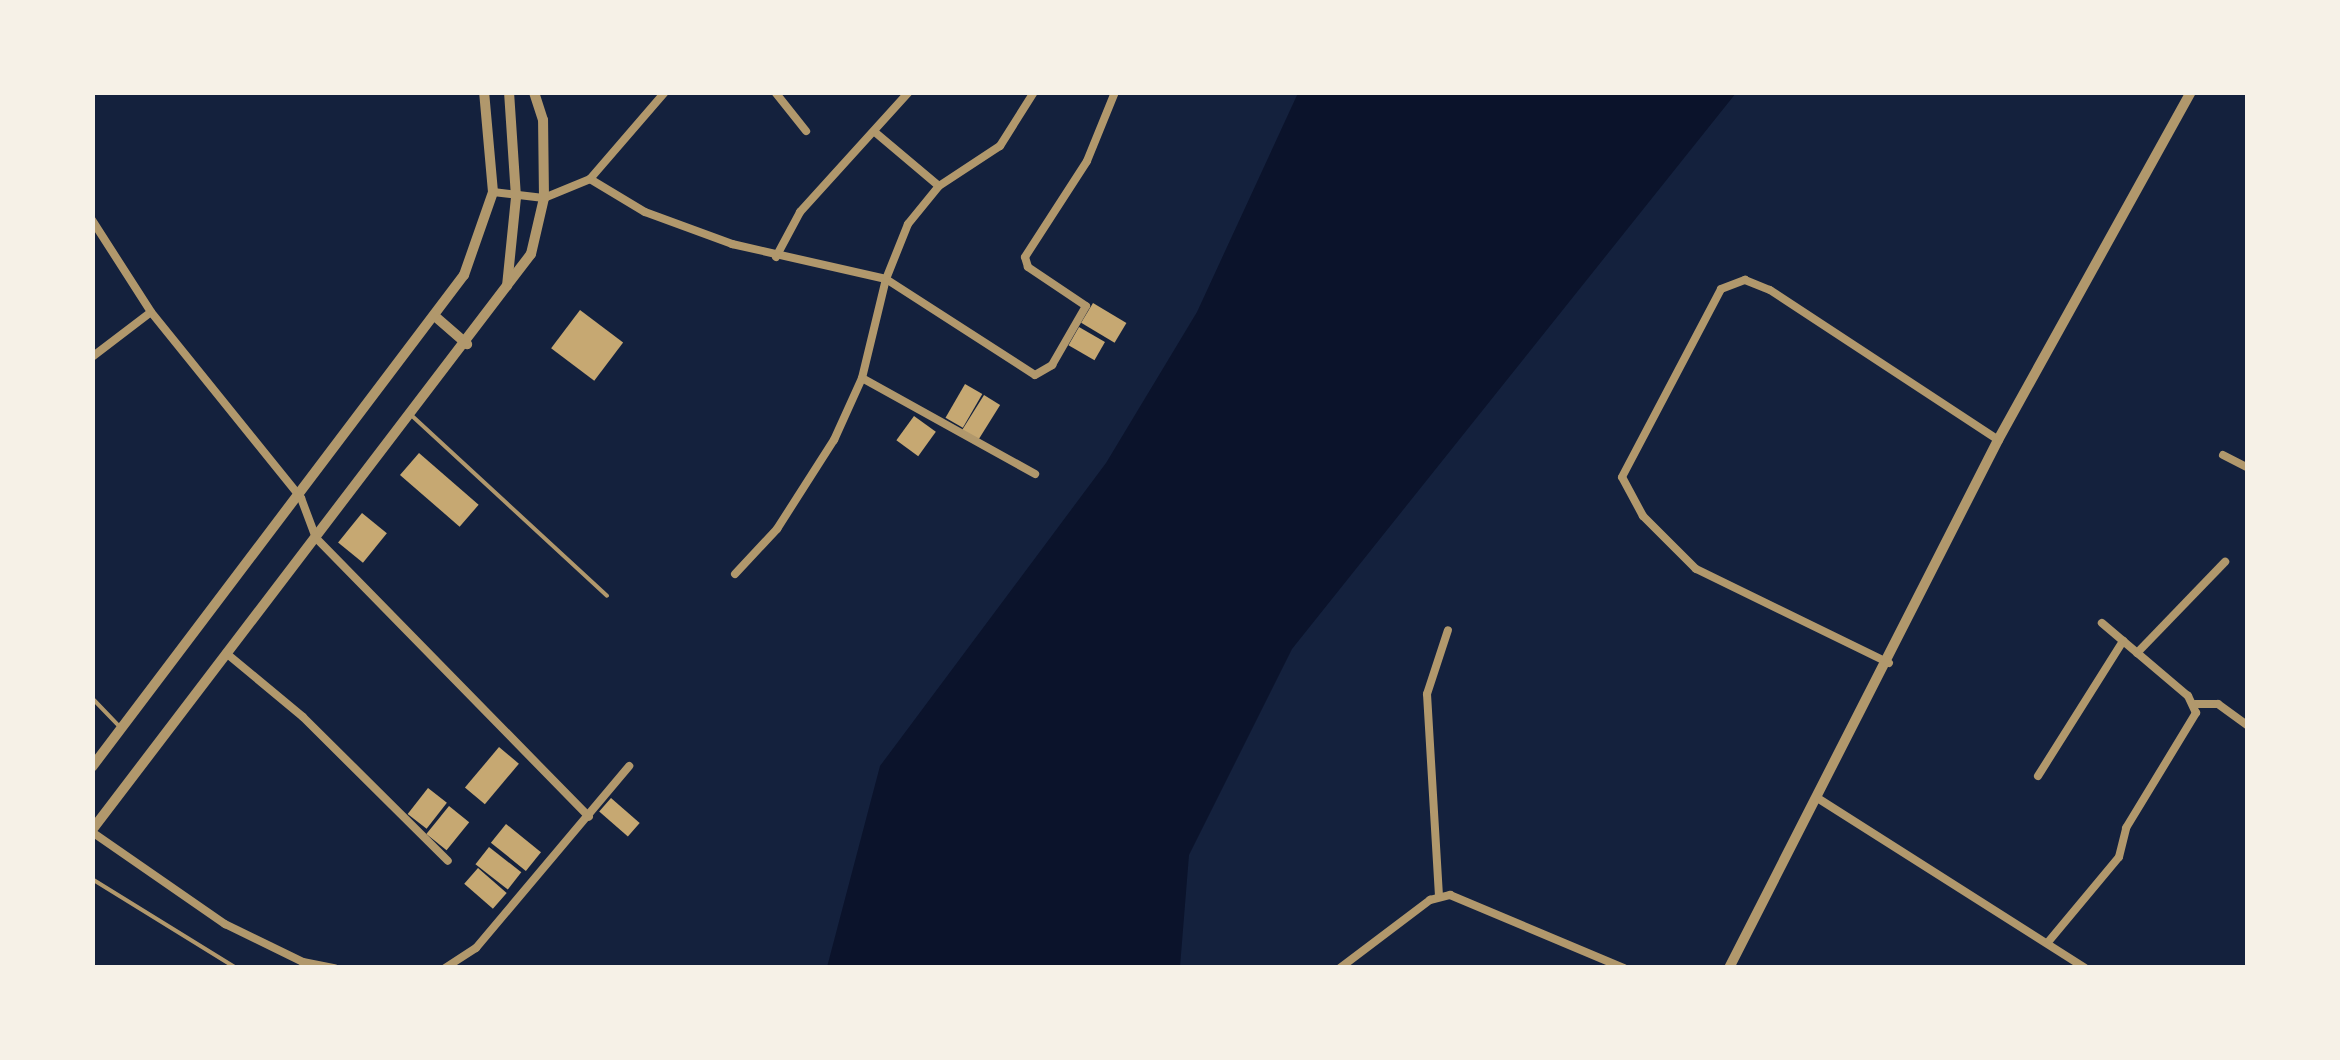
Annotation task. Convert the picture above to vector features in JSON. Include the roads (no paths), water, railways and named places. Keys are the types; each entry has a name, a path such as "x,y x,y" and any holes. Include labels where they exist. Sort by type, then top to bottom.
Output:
{"street":[{"path":"92,767 301,498 437,318 464,275 493,192 484,92"},
{"path":"506,292 516,196 508,92"},
{"path":"334,968 303,962 225,924 92,831 226,652 467,344 531,254 544,198 542,120 534,92"},
{"path":"493,192 544,198 590,179 665,92"},
{"path":"775,92 806,131"},
{"path":"776,257 800,212 876,133 909,92"},
{"path":"735,574 777,529 834,440 862,378 886,279 908,224 940,186 1000,146 1034,92"},
{"path":"590,179 645,212 776,257 886,279 1035,375 1052,365 1086,306 1028,267 1025,257 1087,161 1115,92"},
{"path":"1730,968 1889,663 1998,440 2191,92"},
{"path":"876,133 940,186"},
{"path":"92,220 151,312 301,498 316,538 589,817"},
{"path":"1889,663 1696,569 1643,516 1622,477 1721,290 1745,280 1770,290 1998,440"},
{"path":"92,356 151,312"},
{"path":"437,318 467,344"},
{"path":"862,378 1035,474"},
{"path":"2223,455 2248,468"},
{"path":"2137,652 2225,562"},
{"path":"2102,623 2194,704 2218,704 2248,726"},
{"path":"1439,896 1427,694 1448,630"},
{"path":"2038,776 2123,641"},
{"path":"226,652 303,718 448,861"},
{"path":"2048,942 2120,858 2126,828 2190,729 2194,704"},
{"path":"445,968 476,948 629,766"},
{"path":"1819,799 2085,968"},
{"path":"1340,968 1439,896 1472,901 1624,968"}],"lane":[{"path":"410,414 607,596"},
{"path":"92,698 122,729"},
{"path":"92,879 236,968"}],"water":[{"path":"1298,93 1736,93 1292,649 1189,855 1180,967 827,967 880,766 1106,463 1197,312"}]}
